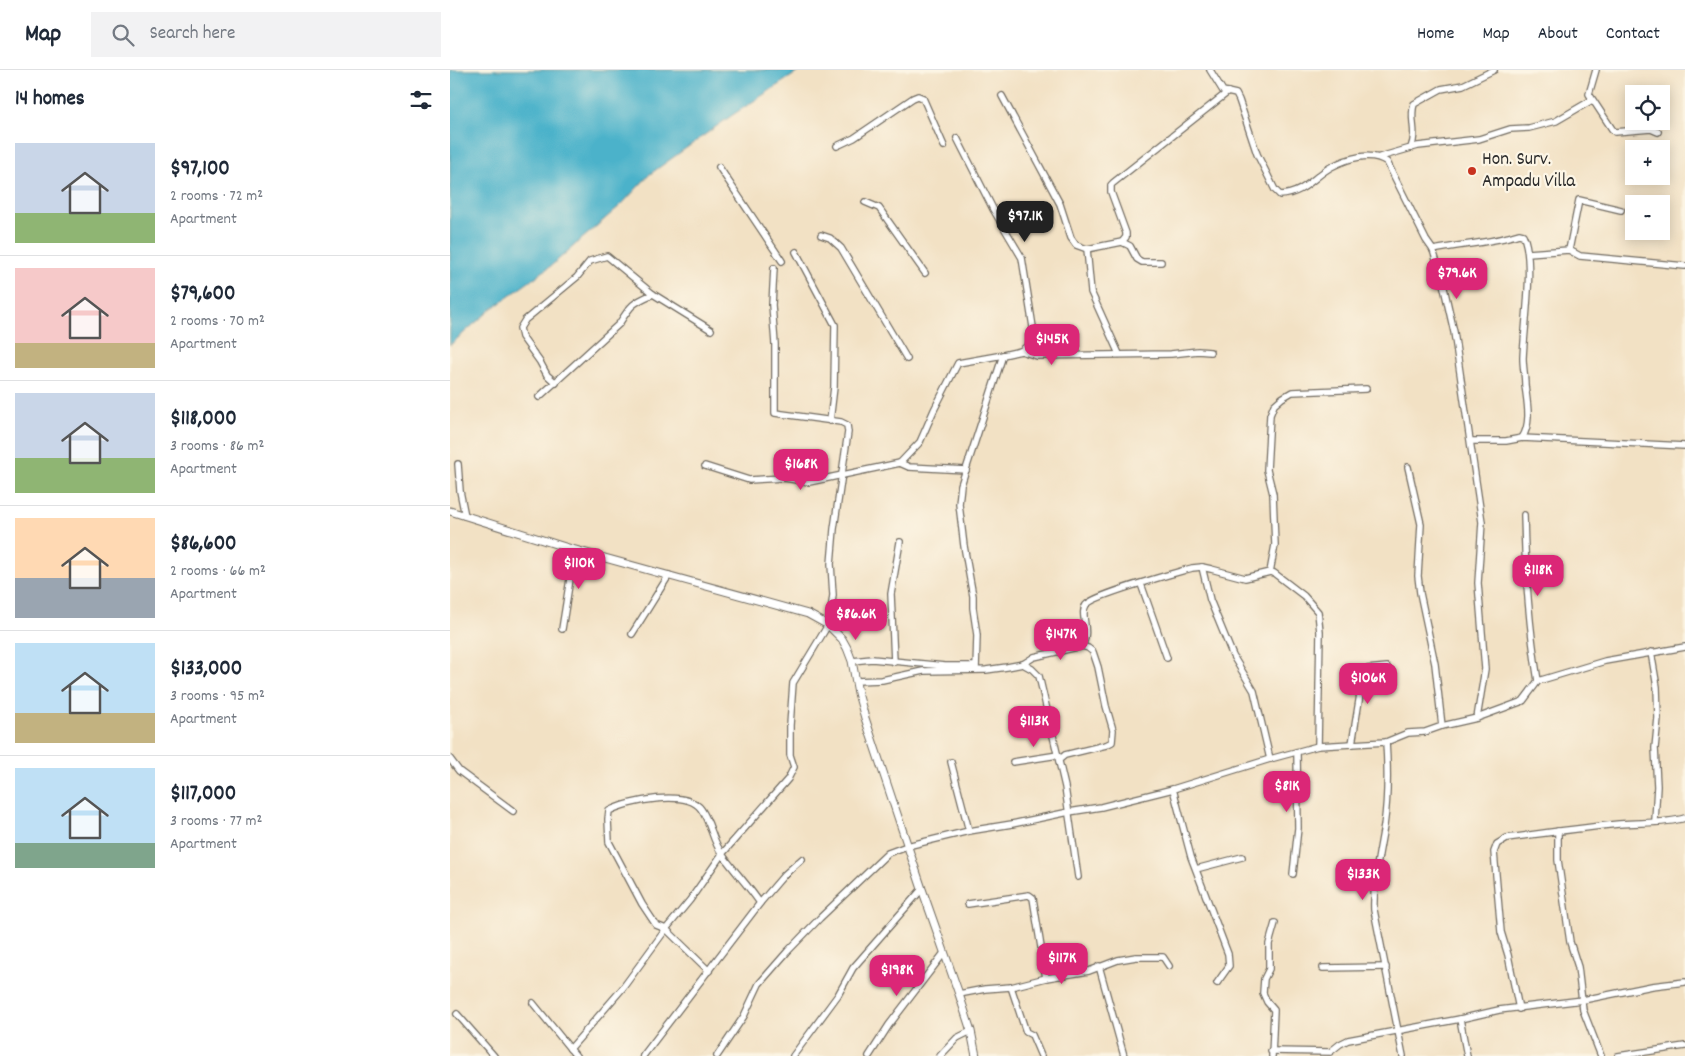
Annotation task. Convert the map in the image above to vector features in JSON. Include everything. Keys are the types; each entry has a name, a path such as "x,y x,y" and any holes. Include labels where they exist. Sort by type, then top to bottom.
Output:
{"street":[{"path":"1210,70 1220,87 1236,94 1257,154 1275,190 1280,195 1307,187 1330,168 1346,161 1366,156 1380,157 1418,146 1479,139 1510,129 1530,128 1556,121 1592,100"},
{"path":"1411,148 1415,133 1411,112 1414,104 1441,89 1463,85 1494,70"},
{"path":"1596,70 1596,76 1588,94 1615,132 1651,129 1658,132"},
{"path":"1002,96 1060,204 1071,238 1076,244 1087,249 1122,242 1126,238 1126,233 1111,192 1111,186 1228,92"},
{"path":"836,146 854,138 918,96 923,98 944,146"},
{"path":"705,466 749,480 784,478 809,482 900,462 920,442 958,363 1021,351 1032,342 1033,327 1022,258 993,209 957,138"},
{"path":"1380,157 1387,162 1426,240 1433,250 1442,279 1454,332 1482,522 1478,583 1486,669 1477,718"},
{"path":"719,167 782,261"},
{"path":"1569,250 1579,200 1621,210"},
{"path":"865,202 879,208 884,213 925,273"},
{"path":"1433,250 1484,243 1519,234 1523,235 1526,240 1528,253 1523,359 1528,416 1527,430 1522,438"},
{"path":"821,235 830,238 841,248 907,358"},
{"path":"1122,242 1130,246 1137,259 1142,262 1161,262"},
{"path":"1087,249 1091,292 1119,354"},
{"path":"1528,253 1569,250 1580,256 1685,266"},
{"path":"796,252 836,325 834,387 830,421"},
{"path":"556,383 547,375 522,336 520,328 525,320 577,277 590,260 607,256 652,294 711,330"},
{"path":"570,1049 622,989 690,900 722,854 788,779 794,767 790,755 793,683 828,625 833,595 831,564 834,529 848,432 847,426 840,422 775,413 775,344 772,305 774,268"},
{"path":"539,397 619,324 628,308 652,294"},
{"path":"1021,351 1036,356 1210,352"},
{"path":"975,668 977,635 959,504 961,485 1003,355"},
{"path":"1270,572 1275,545 1273,494 1267,470 1270,415 1274,405 1292,392 1366,389"},
{"path":"1470,441 1506,441 1522,438 1685,446"},
{"path":"900,462 909,467 966,470"},
{"path":"458,464 465,516"},
{"path":"1408,467 1421,524 1418,576 1435,664 1442,726"},
{"path":"450,511 571,549 808,614 828,625 842,639 852,661 865,718 907,846 959,994 971,1032 976,1056"},
{"path":"1524,514 1525,566 1533,652 1538,681"},
{"path":"894,662 892,594 900,542"},
{"path":"562,629 570,579 571,549"},
{"path":"1202,567 1210,600 1233,656 1254,692 1270,759"},
{"path":"1082,646 1086,639 1084,615 1086,605 1090,601 1114,591 1192,568 1202,567 1246,578 1270,572 1274,573 1304,596 1318,612 1320,632 1318,746"},
{"path":"632,634 669,575"},
{"path":"1140,584 1167,658"},
{"path":"856,681 882,680 923,671 1023,664 1034,657 1082,646 1088,648 1095,656 1113,730 1112,742 1106,746 1058,758 1013,762"},
{"path":"717,1056 744,1016 759,984 787,952 888,853 907,846 969,831 1101,807 1173,789 1318,746 1386,742 1408,733 1425,732 1477,718 1523,701 1538,681 1605,661 1685,647"},
{"path":"1652,652 1657,687 1658,718 1655,748 1657,786 1655,821"},
{"path":"852,661 872,659 975,668"},
{"path":"1023,664 1039,676 1065,787 1068,812 1073,831 1078,878"},
{"path":"1352,744 1363,676 1366,669 1387,667"},
{"path":"1386,742 1388,780 1384,825 1373,888 1374,910 1403,1056"},
{"path":"1293,874 1298,828 1297,752"},
{"path":"450,759 459,771 512,811"},
{"path":"951,762 969,831"},
{"path":"1173,789 1191,857 1228,954 1229,966 1217,984"},
{"path":"709,971 666,929 656,925 642,904 609,842 608,819 610,811 618,806 666,798 677,798 700,806 722,854 750,887 760,903"},
{"path":"1520,1008 1501,932 1494,852 1497,844 1507,838 1655,821 1672,822 1685,818"},
{"path":"1558,831 1558,860 1570,942 1578,967 1583,1010 1601,1056"},
{"path":"1196,870 1242,857"},
{"path":"643,1056 760,903 802,859"},
{"path":"794,1056 838,995 853,968 922,889"},
{"path":"968,904 1029,895 1033,898 1046,978"},
{"path":"1275,923 1269,944 1269,969 1264,979 1263,993 1267,1002 1274,1010 1271,1054 1330,1054 1340,1044 1348,1040 1499,1010 1583,1000 1652,986 1685,982"},
{"path":"869,1056 889,1025 944,953"},
{"path":"959,994 1010,987 1046,978 1089,971 1118,960 1152,956 1162,957 1169,966"},
{"path":"1099,966 1124,1056"},
{"path":"1322,968 1386,967"},
{"path":"1010,987 1026,1032 1032,1035 1041,1056"},
{"path":"532,1003 576,1056"},
{"path":"457,1014 494,1056"},
{"path":"1460,1019 1467,1056"},
{"path":"940,1056 957,1038 971,1032"},
{"path":"1618,1056 1685,1046"}],"water":[{"path":"450,70 801,70 731,116 650,174 622,204 552,265 489,311 450,345"}],"place":[{"name":"Hon. Surv. Ampadu Villa","path":"1472,171"}]}
